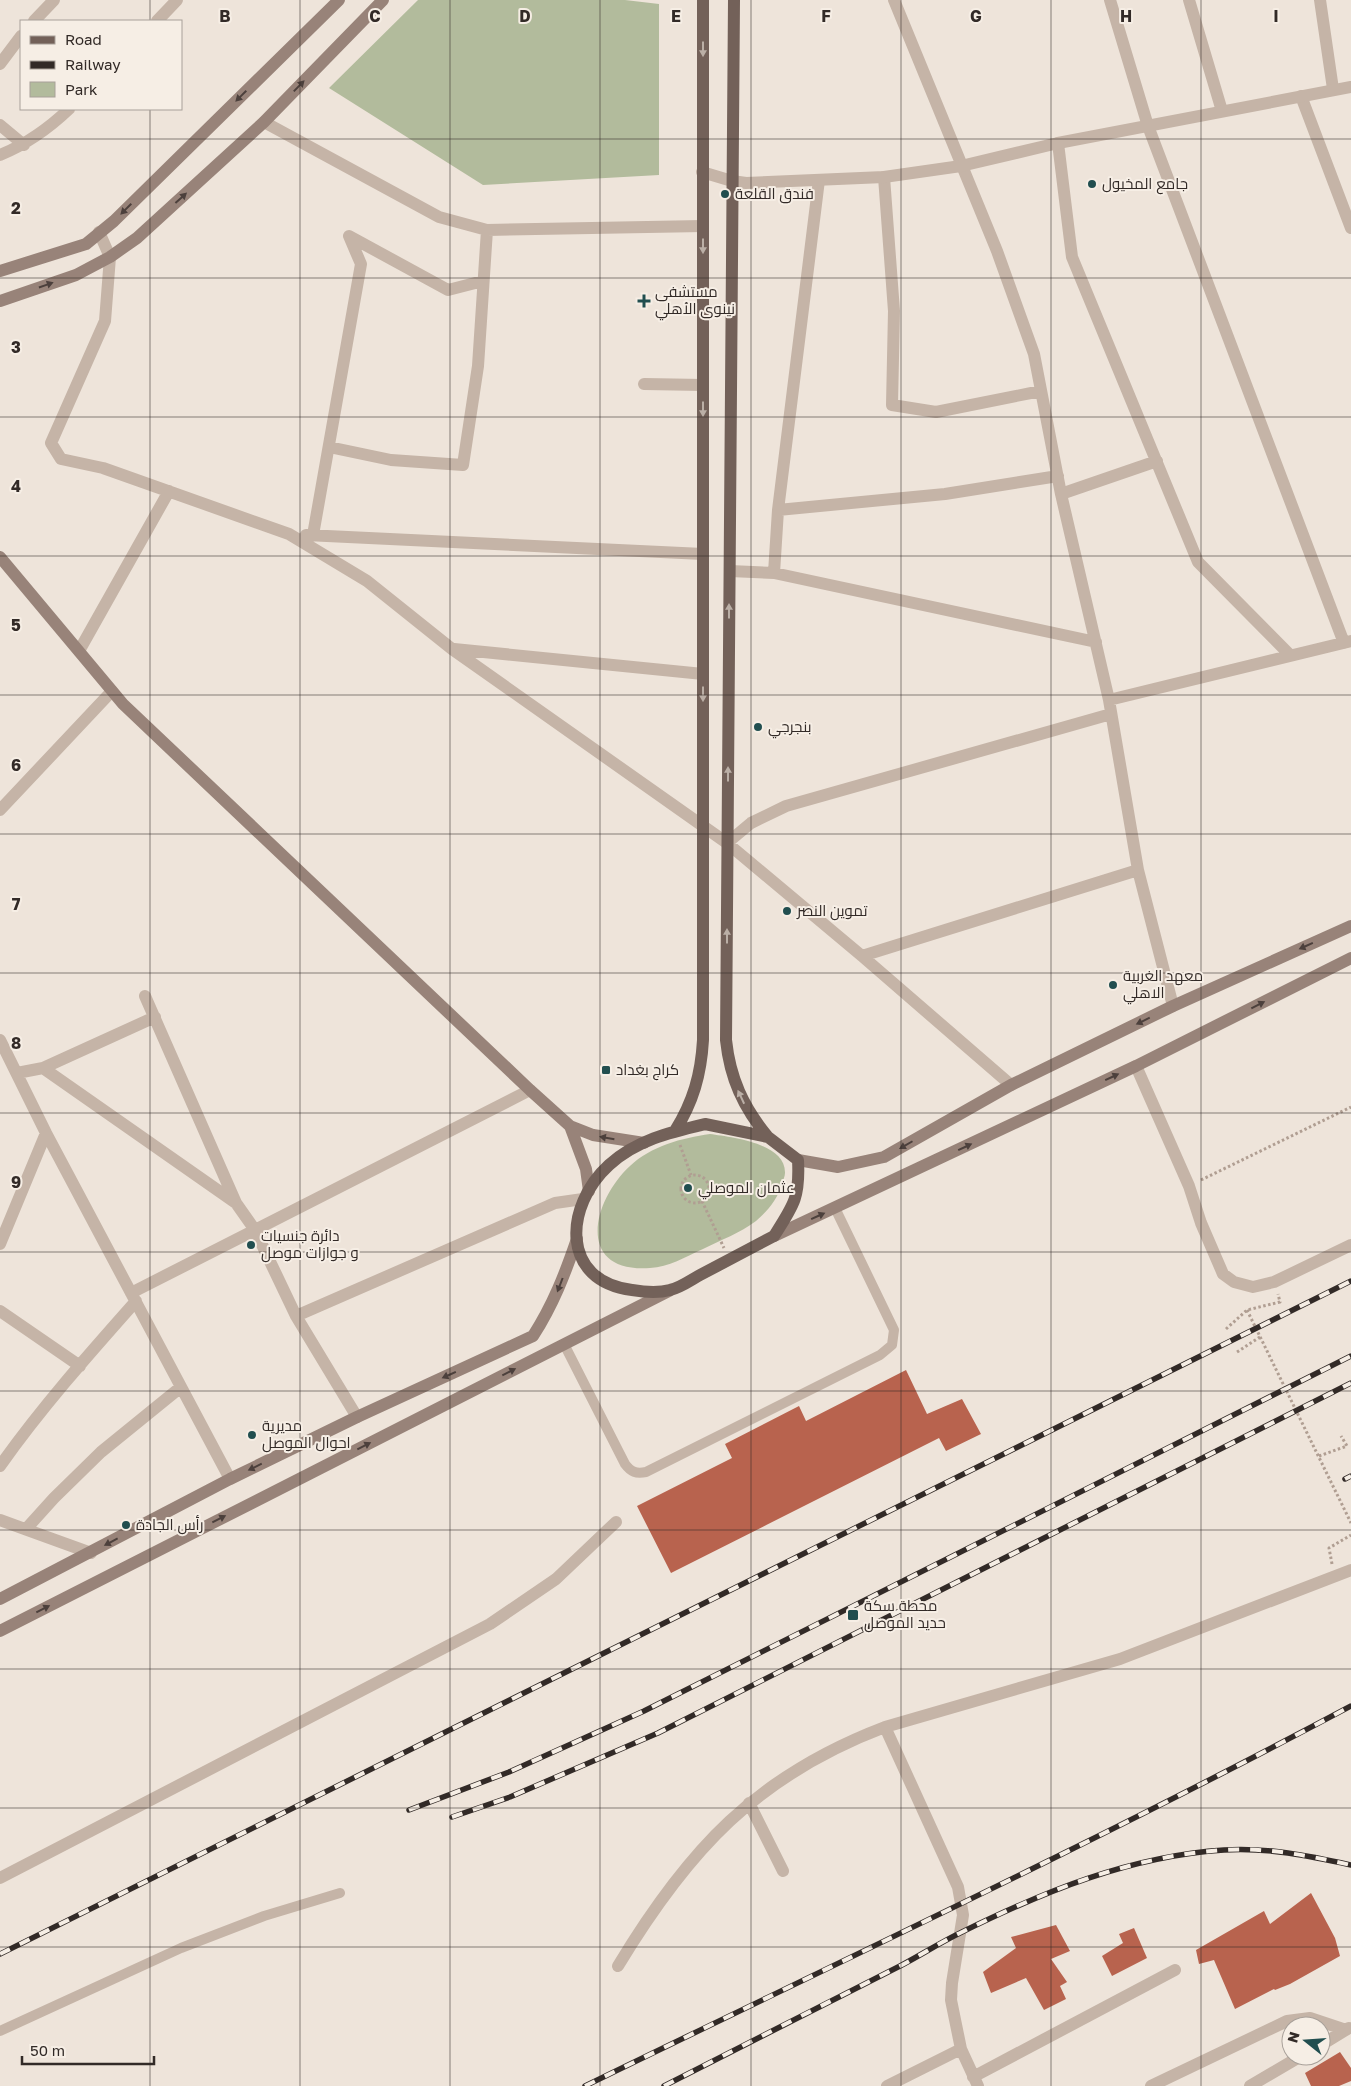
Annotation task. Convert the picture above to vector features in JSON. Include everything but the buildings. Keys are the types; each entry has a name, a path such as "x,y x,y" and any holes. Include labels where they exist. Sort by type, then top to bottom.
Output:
{"main road":[{"path":"0,271 86,244 114,221 339,0"},
{"path":"0,301 76,275 110,257 137,238 264,122 383,0"},
{"path":"675,1132 693,1097 702,1060 703,0"},
{"path":"734,0 726,1040 729,1062 743,1102 754,1120 768,1137 798,1160 838,1166 884,1157 1011,1085 1173,1006 1351,926"},
{"path":"0,557 123,704 398,967 530,1090 570,1126 594,1135 644,1143"},
{"path":"0,1631 774,1236 1136,1066 1351,958"},
{"path":"670,1290 643,1292 622,1289 604,1283 590,1272 582,1257 577,1240 576,1223 586,1195 609,1165 656,1136 705,1124 768,1137"},
{"path":"570,1126 586,1169 586,1195"},
{"path":"774,1236 794,1203 799,1183 798,1160"},
{"path":"0,1599 230,1479 357,1417 533,1336 546,1316 560,1288 577,1240"}],"street":[{"path":"35,20 54,0"},
{"path":"158,20 177,0"},
{"path":"894,0 997,251 1034,354 1061,494 1109,700 1138,870 1173,1006"},
{"path":"1109,700 1348,642 1148,126 1110,0"},
{"path":"1189,0 1222,111"},
{"path":"1320,0 1333,89"},
{"path":"0,64 20,37"},
{"path":"702,172 732,181 761,183 884,177 961,166 1058,143 1351,87"},
{"path":"1302,96 1351,228"},
{"path":"0,155 24,145 55,123 68,110"},
{"path":"264,122 438,217 486,230 703,226"},
{"path":"0,125 24,145"},
{"path":"1058,143 1072,257 1198,562 1290,656"},
{"path":"884,177 894,311 892,405 936,412 1041,391"},
{"path":"774,573 778,510 819,180"},
{"path":"329,448 392,460 463,465 478,366 486,230"},
{"path":"100,232 110,257 105,321 51,443 62,459 103,468 289,534 368,581 452,649 728,843 1011,1085"},
{"path":"313,535 361,264 349,236 448,290 483,281"},
{"path":"644,384 703,385"},
{"path":"1061,494 1157,462"},
{"path":"778,510 945,494 1058,476"},
{"path":"79,652 169,491"},
{"path":"289,534 703,554"},
{"path":"730,571 774,573 1096,642"},
{"path":"452,649 703,674"},
{"path":"0,810 112,691"},
{"path":"728,843 751,822 786,806 1111,714"},
{"path":"862,956 1138,870"},
{"path":"145,996 236,1203 255,1230 296,1316 357,1417"},
{"path":"17,1073 43,1068 155,1017"},
{"path":"0,1040 46,1133 230,1479"},
{"path":"1136,1066 1189,1186 1201,1223 1223,1274 1234,1282 1253,1287 1274,1282 1351,1244"},
{"path":"43,1068 236,1203"},
{"path":"0,1466 16,1443 80,1366 133,1297 255,1230 530,1090"},
{"path":"1,1236 46,1133"},
{"path":"296,1316 555,1203 586,1195"},
{"path":"0,1311 80,1366"},
{"path":"26,1529 54,1498 101,1452 181,1387"},
{"path":"0,1520 91,1553"},
{"path":"0,1878 490,1624 556,1579 616,1522"},
{"path":"618,1966 665,1893 694,1856 749,1803 801,1766 850,1741 885,1727 1120,1659 1351,1570"},
{"path":"885,1727 958,1887 963,1915 951,2000 961,2049 975,2081 1175,1970"},
{"path":"749,1803 783,1871"},
{"path":"1151,2086 1287,2021 1310,2018 1349,2028"},
{"path":"1331,2038 1349,2028"},
{"path":"887,2086 961,2049"},
{"path":"1250,2086 1284,2066"}],"lane":[{"path":"564,1344 625,1464 634,1472 646,1472 880,1355 892,1345 894,1330 892,1323 835,1208"},
{"path":"0,2032 181,1948 264,1916 340,1893"}],"path":[{"path":"1189,1186 1351,1106"},
{"path":"675,1132 691,1175"},
{"path":"691,1175 700,1175 709,1185 708,1194 702,1201 692,1202 682,1193 682,1184 691,1175"},
{"path":"702,1201 730,1259"},
{"path":"1226,1329 1247,1310 1280,1302"},
{"path":"1247,1310 1351,1523"},
{"path":"1237,1352 1260,1337"},
{"path":"1318,1456 1347,1446 1341,1436"},
{"path":"1329,1548 1351,1535"}],"green space":[{"path":"418,0 625,0 659,4 659,175 483,185 329,88"},
{"path":"710,1134 756,1143 777,1155 783,1163 785,1174 778,1194 768,1209 756,1221 744,1229 670,1264 650,1268 626,1266 610,1259 601,1247 598,1232 600,1215 607,1197 617,1181 630,1166 647,1153 667,1144"}],"railway":[{"path":"0,1954 1351,1281"},
{"path":"409,1810 509,1772 644,1711 1351,1356"},
{"path":"452,1817 510,1797 658,1733 1351,1383"},
{"path":"1345,1479 1351,1476"},
{"path":"585,2086 1066,1852 1257,1756 1351,1706"},
{"path":"664,2086 900,1966 962,1932 1025,1903 1089,1878 1156,1860 1189,1854 1240,1849 1272,1851 1351,1865"}],"place":[{"name":"جامع المخيول","path":"1092,184"},
{"name":"فندق القلعة","path":"725,194"},
{"name":"مستشفى نينوى الأهلي","path":"644,301"},
{"name":"بنجرجي","path":"758,727"},
{"name":"تموين النصر","path":"787,911"},
{"name":"معهد الغربية الاهلي","path":"1113,985"},
{"name":"كراج بغداد","path":"606,1070"},
{"name":"عثمان الموصلي","path":"688,1188"},
{"name":"دائرة جنسيات و جوازات موصل","path":"251,1245"},
{"name":"مديرية احوال الموصل","path":"252,1435"},
{"name":"رأس الجادة","path":"126,1525"},
{"name":"محطة سكة حديد الموصل","path":"853,1615"}]}
